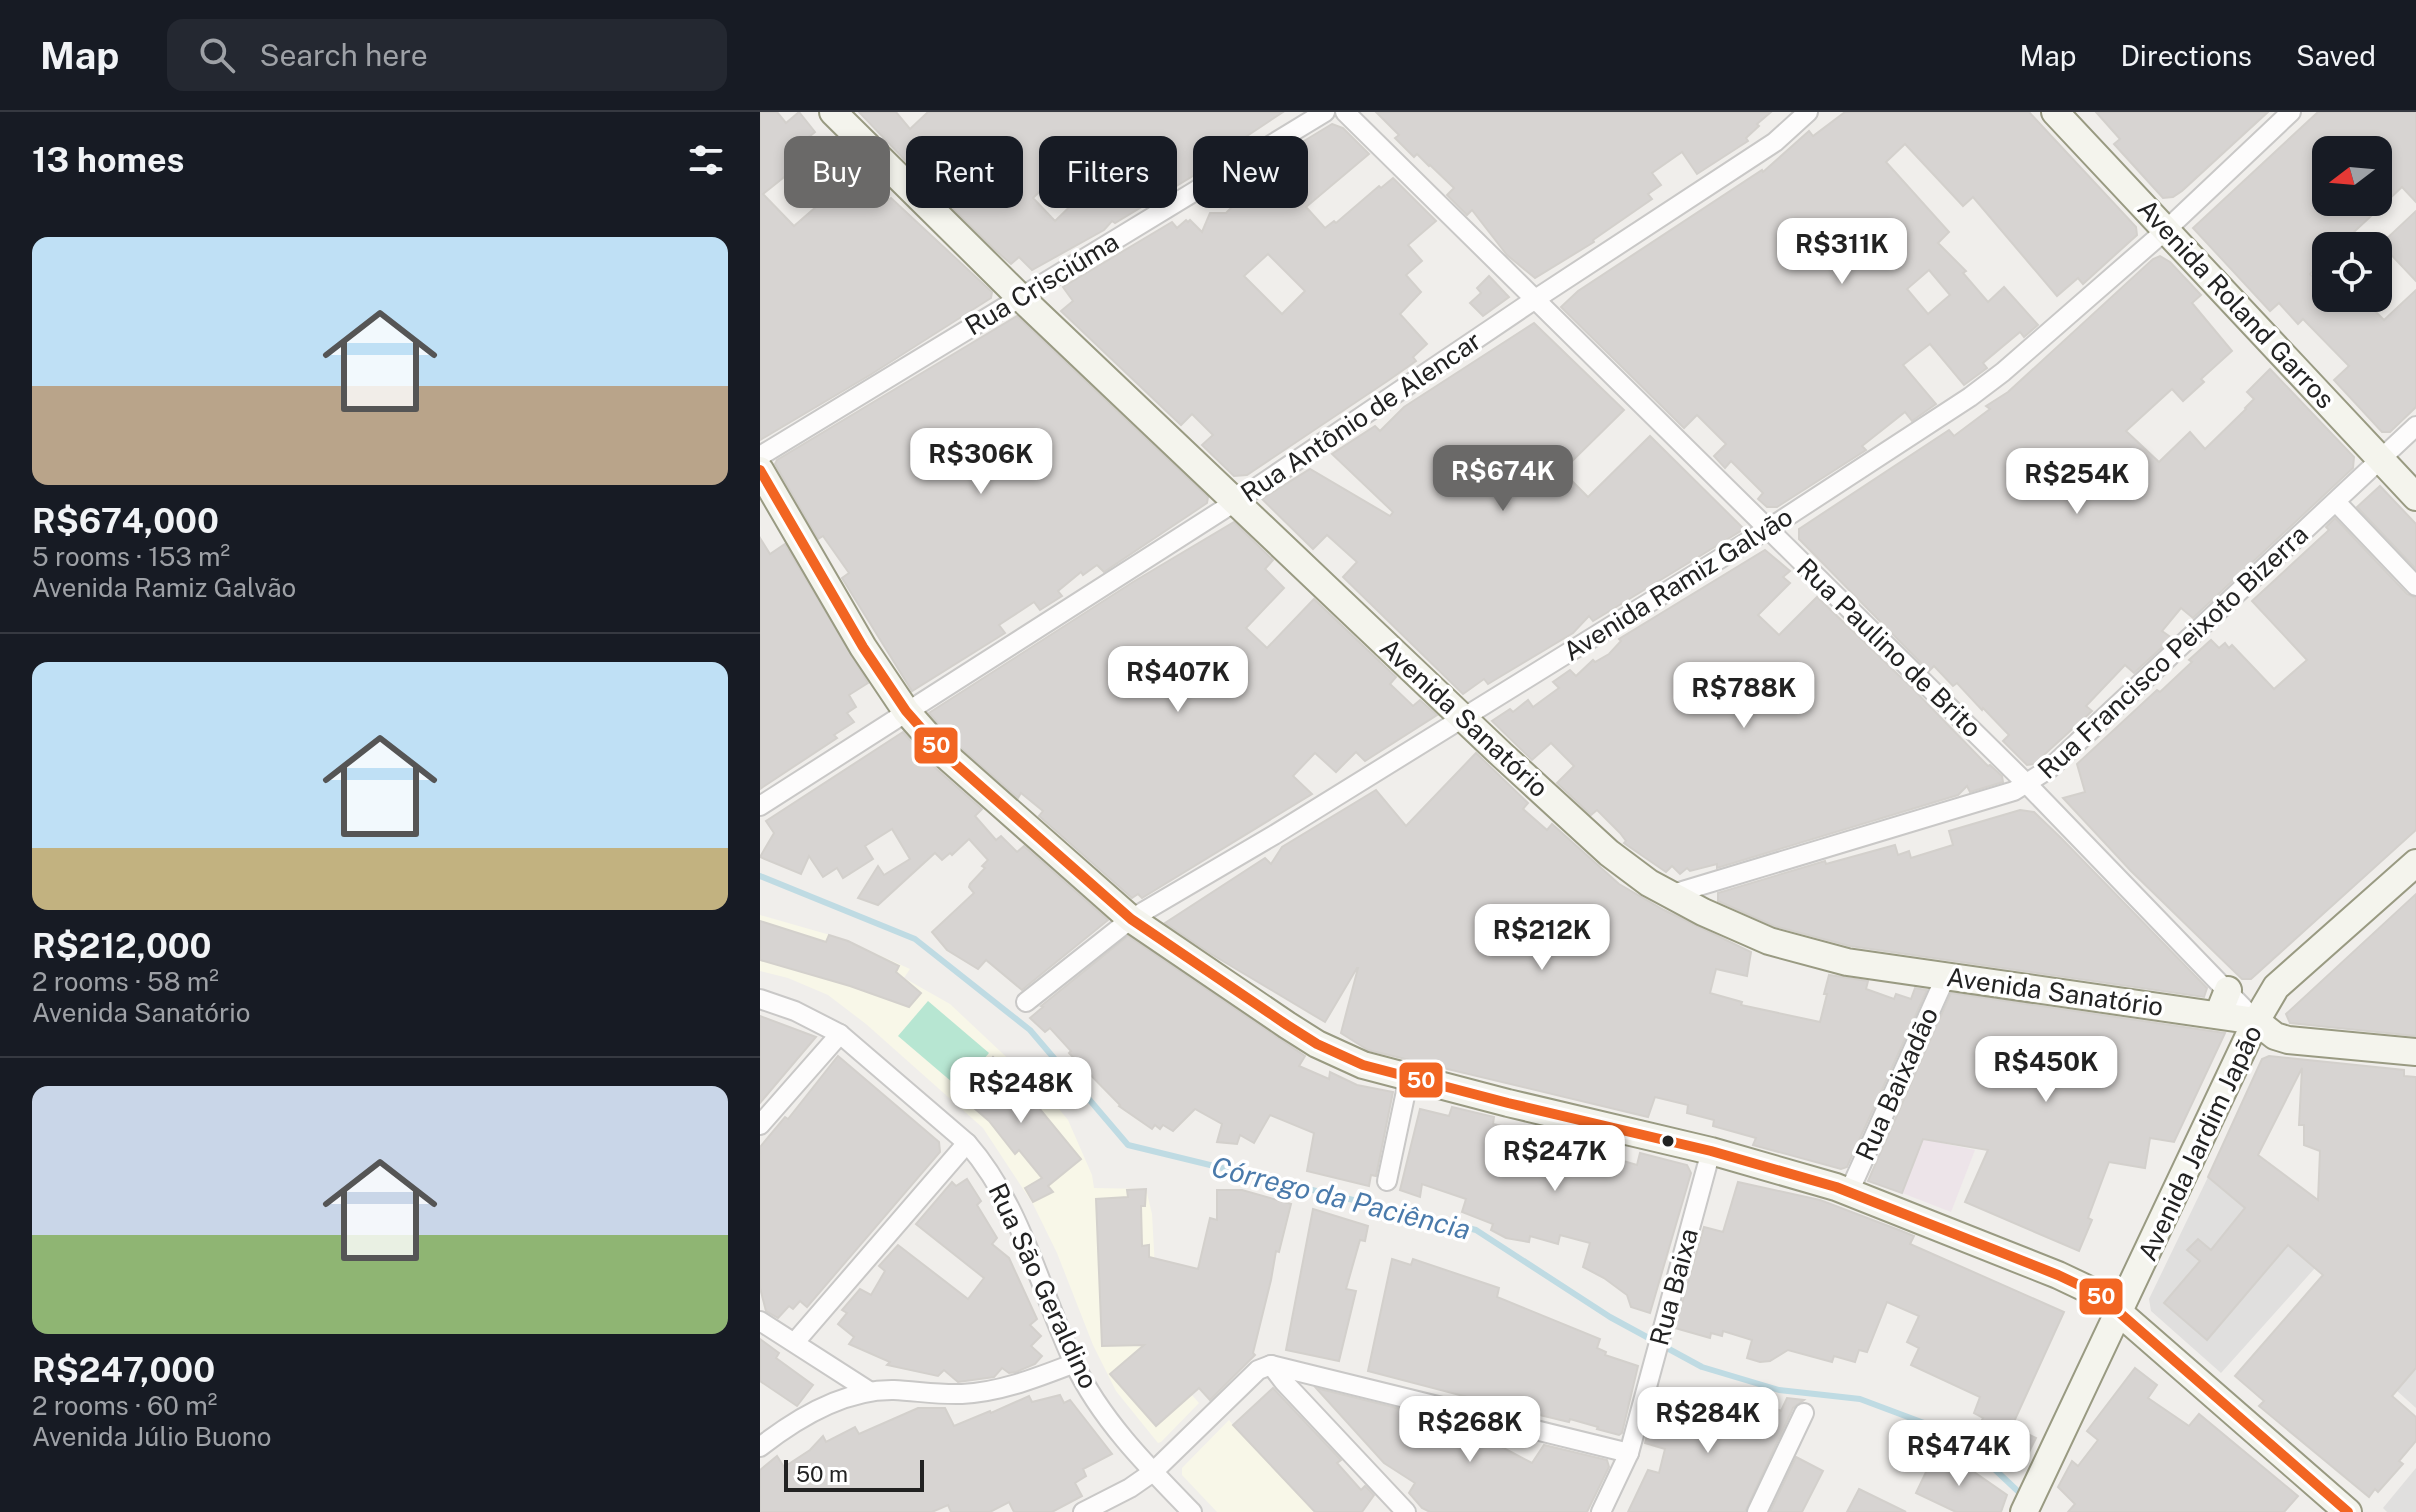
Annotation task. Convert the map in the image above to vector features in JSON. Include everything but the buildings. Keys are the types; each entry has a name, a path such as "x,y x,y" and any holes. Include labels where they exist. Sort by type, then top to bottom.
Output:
{"street":[{"name":"Avenida Sanatório","path":"833,112 1020,297 1463,718 1609,853 1669,895 1769,941 1847,962 2256,1021"},
{"name":"Rua Crisciúma","path":"760,456 1325,112"},
{"name":"Rua Paulino de Brito","path":"1345,112 2028,785 2256,1021"},
{"name":"Rua Antônio de Alencar","path":"760,806 1235,502 1775,142 1808,112"},
{"name":"Avenida Roland Garros","path":"2055,112 2416,497"},
{"name":"Avenida Ramiz Galvão","path":"1026,1002 1131,919 1274,835 1768,529 1970,397 2166,230 2291,112"},
{"name":"Rua Francisco Peixoto Bizerra","path":"1669,895 1904,826 2028,785 2049,769 2416,426"},
{"path":"760,470 844,618 906,711 954,763 1131,919 1317,1044 1363,1065 1711,1151 1849,1192 2058,1275 2098,1294 2348,1512"},
{"path":"2336,502 2416,586"},
{"name":"Avenida Jardim Japão","path":"2024,1512 2256,1021 2276,987 2416,863"},
{"name":"Rua Baixadão","path":"1849,1192 1946,976"},
{"path":"2218,1015 2228,990"},
{"name":"Rua São Geraldino","path":"760,999 795,1011 840,1034 967,1143 991,1175 1018,1223 1075,1363 1107,1415 1153,1472 1192,1512"},
{"path":"2256,1021 2275,1036 2288,1040 2416,1052"},
{"path":"760,1125 840,1034"},
{"path":"1387,1181 1409,1077"},
{"path":"795,1342 967,1143"},
{"name":"Rua Baixa","path":"1601,1512 1629,1453 1711,1151"},
{"path":"760,1321 869,1391"},
{"path":"760,1447 799,1421 846,1398 869,1391 982,1392 1010,1387 1075,1363"},
{"path":"1083,1512 1130,1488 1153,1472 1258,1370 1276,1365 1629,1453"},
{"path":"1276,1365 1284,1382 1406,1512"},
{"path":"1757,1512 1804,1413"}],"shaded area":[{"path":"760,915 844,939 910,969 904,978 950,1004 1049,1097 1068,1120 1092,1175 1094,1188 1146,1189 1152,1214 1160,1359 1199,1403 1161,1442 1158,1443 1116,1391 1033,1204 983,1128 866,1024 828,995 788,978 760,971"},
{"path":"1923,1139 1975,1150 1951,1212 1902,1193"},
{"path":"2208,1177 2315,1268 2221,1373 2151,1311 2149,1299","holes":["2230,1227 2207,1340 2200,1261 2188,1250 2198,1239 2211,1250"]},
{"path":"2416,1367 2416,1408 2396,1390"},
{"path":"1229,1420 1314,1512 1217,1512 1182,1475 1182,1468"},
{"path":"2416,1468 2416,1512 2387,1512 2383,1508"}],"green space":[{"path":"928,1001 989,1053 959,1088 898,1036"}],"waterway":[{"name":"Córrego da Paciência","path":"760,876 915,939 1030,1030 1128,1145 1476,1230 1610,1317 1702,1367 1779,1390 1860,1399 1924,1423 1989,1464 2023,1496"}],"transit line":[{"name":"50","path":"760,470 863,647 906,711 943,753 1131,919 1287,1025 1317,1044 1363,1065 1711,1151 1836,1187 2058,1275 2098,1294 2348,1512"}]}
